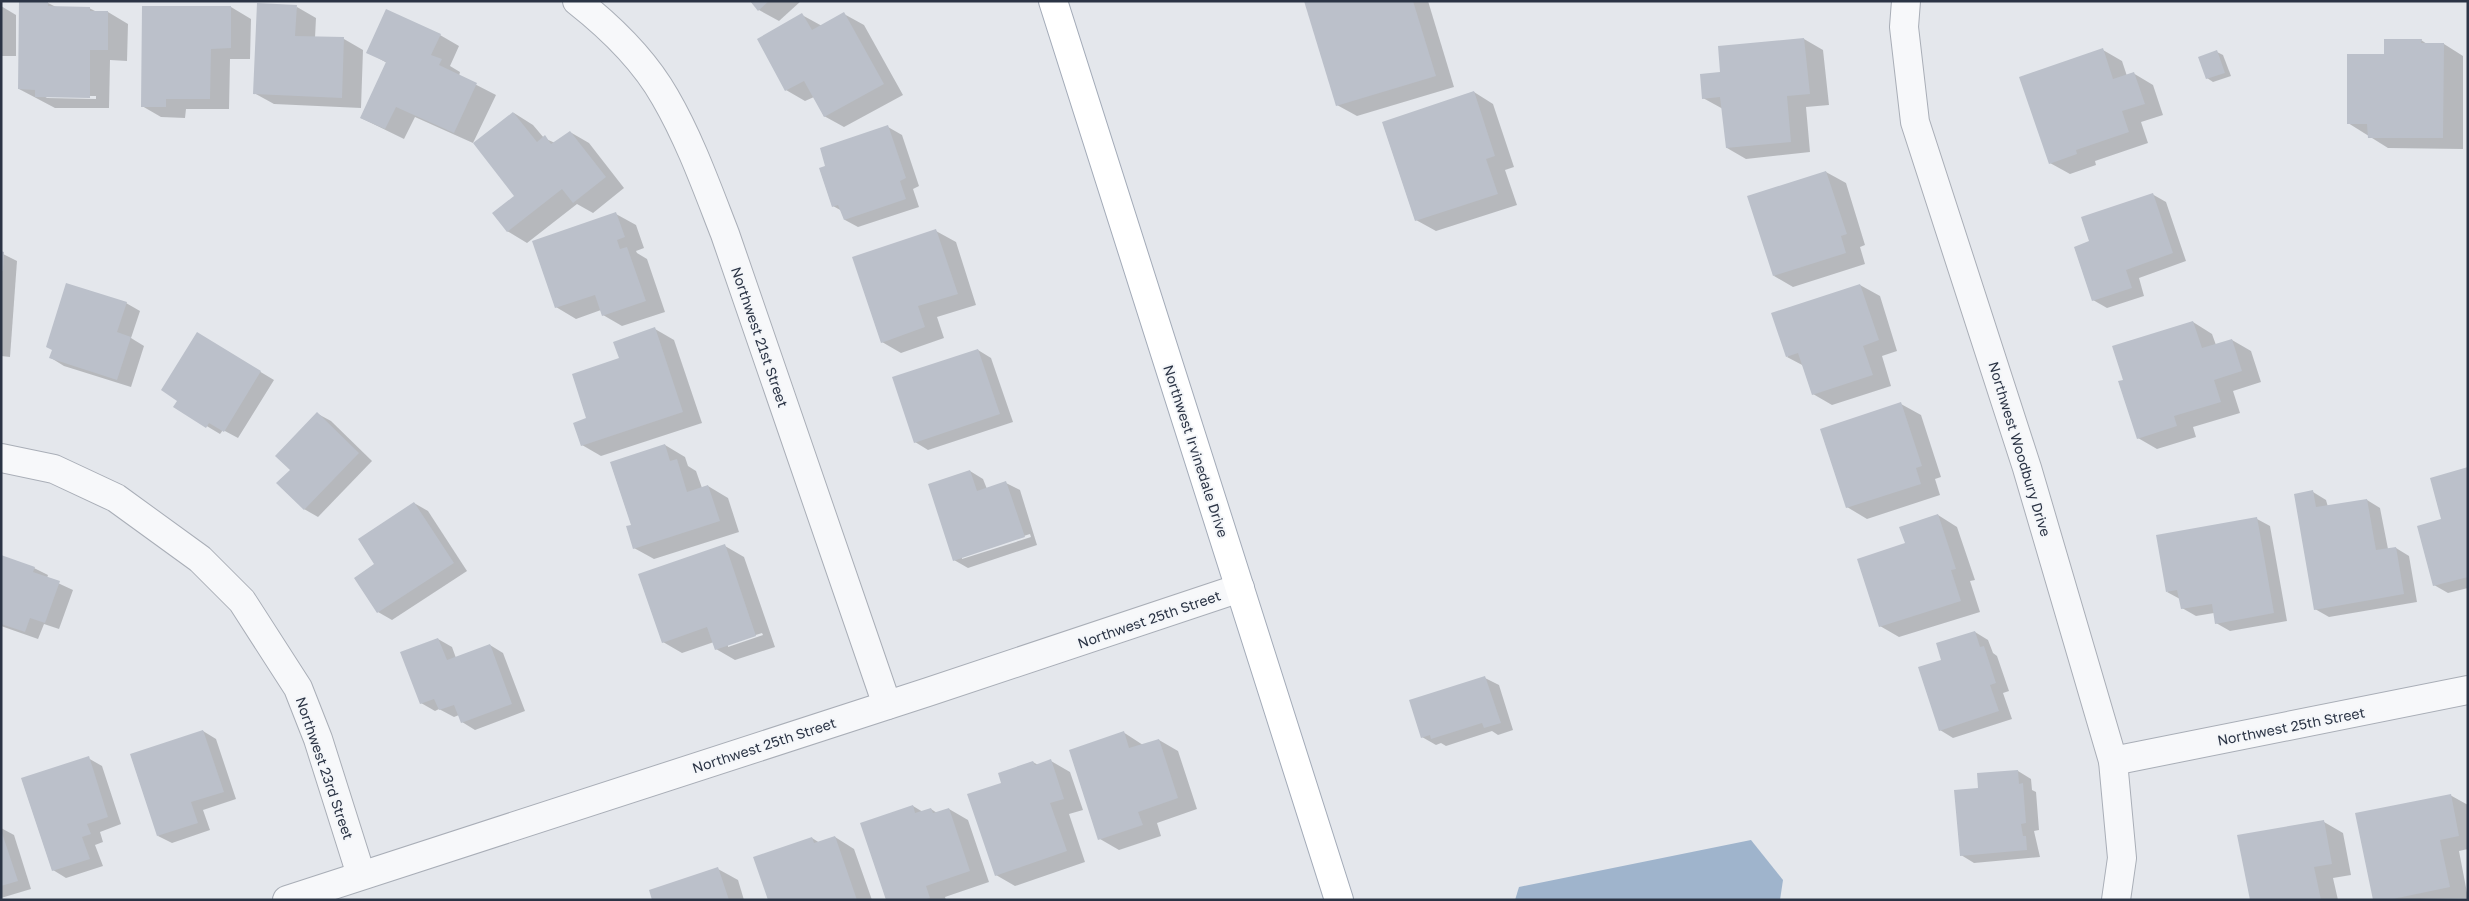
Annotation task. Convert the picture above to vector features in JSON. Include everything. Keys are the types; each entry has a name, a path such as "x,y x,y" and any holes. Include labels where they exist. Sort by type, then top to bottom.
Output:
{"main road":[{"name":"Northwest Irvinedale Drive","path":"1053,1 1339,900"}],"street":[{"name":"Northwest 21st Street","path":"577,1 601,20 638,60 664,96 698,165 725,234 887,706"},
{"name":"Northwest Woodbury Drive","path":"1906,1 1904,27 1915,122 2027,468 2113,761 2122,858 2116,900"},
{"name":"Northwest 23rd Street","path":"1,458 54,469 116,498 200,559 242,601 298,688 318,739 361,875"},
{"name":"Northwest 25th Street","path":"288,900 887,706 1240,588"},
{"name":"Northwest 25th Street","path":"2113,761 2468,690"}],"water":[{"path":"1751,840 1783,880 1780,900 1515,900 1519,887"}],"building":[{"path":"19,1 48,2 48,6 90,7 90,11 108,11 108,50 90,50 90,98 35,97 35,90 18,89"},
{"path":"750,1 769,1 758,11"},
{"path":"1304,1 1413,1 1436,76 1336,106"},
{"path":"257,3 297,5 295,36 344,37 342,98 253,94"},
{"path":"142,6 231,6 231,48 211,49 210,99 166,99 166,107 141,107"},
{"path":"386,9 441,34 431,55 442,59 439,65 477,83 454,133 396,107 385,129 360,118 386,62 366,53"},
{"path":"844,12 884,84 824,117 804,81 785,91 757,39 802,13 812,30"},
{"path":"1804,38 1810,94 1787,96 1791,142 1726,148 1720,97 1702,99 1700,74 1720,72 1718,46"},
{"path":"2384,39 2422,39 2421,43 2444,43 2443,138 2368,138 2367,124 2347,124 2347,54 2384,54"},
{"path":"2103,48 2113,79 2134,72 2145,104 2122,111 2129,132 2076,150 2077,154 2049,164 2019,77"},
{"path":"2217,50 2225,73 2206,79 2198,57"},
{"path":"1474,91 1495,156 1486,159 1498,194 1415,221 1382,122"},
{"path":"513,112 537,142 545,135 551,144 570,131 606,177 573,203 562,189 507,232 492,213 514,196 473,143"},
{"path":"888,125 906,178 900,181 906,199 844,220 838,205 832,207 819,168 825,166 820,148"},
{"path":"1826,171 1847,234 1841,236 1846,253 1773,276 1747,196"},
{"path":"2153,193 2173,253 2126,270 2132,288 2092,301 2074,247 2089,241 2081,217"},
{"path":"616,212 625,237 617,240 620,249 627,247 646,301 602,316 595,295 555,308 532,241"},
{"path":"936,229 958,294 918,306 925,327 881,343 852,257"},
{"path":"1,251 4,252 3,271 1,271"},
{"path":"66,283 127,302 117,332 131,337 117,380 49,358 52,350 46,347"},
{"path":"1860,284 1879,340 1863,346 1873,375 1812,395 1798,353 1786,357 1771,313"},
{"path":"2193,321 2202,348 2232,339 2242,371 2214,380 2221,402 2174,416 2177,426 2137,439 2118,381 2123,380 2112,346"},
{"path":"655,327 683,412 581,446 573,423 586,418 572,374 619,358 613,342"},
{"path":"197,332 261,371 224,432 209,423 206,428 173,407 177,401 161,390"},
{"path":"978,349 1000,414 914,443 892,377"},
{"path":"1901,402 1922,466 1916,468 1921,484 1846,508 1820,429"},
{"path":"317,412 359,453 304,510 276,483 290,470 275,456"},
{"path":"665,444 670,461 677,459 687,492 708,485 720,521 633,549 626,526 631,525 610,462"},
{"path":"2468,467 2468,577 2433,586 2417,526 2441,519 2430,478"},
{"path":"970,470 977,491 1006,481 1025,537 953,561 928,484"},
{"path":"2313,490 2316,507 2367,499 2376,550 2396,547 2404,594 2314,610 2294,494"},
{"path":"414,502 454,563 377,613 354,578 374,564 358,539"},
{"path":"1938,514 1956,569 1951,570 1961,601 1879,627 1857,559 1905,543 1899,527"},
{"path":"2257,517 2274,613 2215,624 2212,604 2181,609 2177,590 2166,592 2156,535"},
{"path":"725,544 756,636 715,650 707,627 662,643 638,574"},
{"path":"1,555 35,567 33,572 60,581 45,623 30,618 25,632 1,624"},
{"path":"1975,631 1980,647 1984,646 1996,683 1990,685 1999,711 1939,731 1918,667 1941,660 1936,643"},
{"path":"438,638 447,660 490,644 512,704 461,723 454,705 439,710 434,699 420,704 400,652"},
{"path":"1485,676 1501,723 1484,728 1482,723 1431,739 1430,735 1421,738 1409,700"},
{"path":"203,730 224,792 191,802 198,823 157,836 130,754"},
{"path":"1124,731 1129,748 1159,739 1178,798 1138,812 1143,825 1098,840 1069,750"},
{"path":"89,756 108,817 87,824 91,834 82,837 90,859 52,871 21,778"},
{"path":"1051,759 1064,799 1050,803 1067,851 995,876 967,794 1001,783 998,773 1033,761 1035,765"},
{"path":"2018,770 2019,784 2023,783 2026,823 2021,824 2023,836 2026,836 2027,850 1960,856 1954,790 1978,788 1977,773"},
{"path":"2451,794 2459,836 2440,840 2450,887 2388,900 2373,900 2355,813"},
{"path":"913,805 915,813 931,808 933,813 949,808 970,871 926,886 930,898 923,900 886,900 860,823"},
{"path":"2324,820 2332,864 2314,867 2321,900 2250,900 2237,835"},
{"path":"1,830 18,881 1,886"},
{"path":"835,836 857,900 768,900 753,857 812,837 814,843"},
{"path":"718,867 729,900 652,900 649,890"}]}
